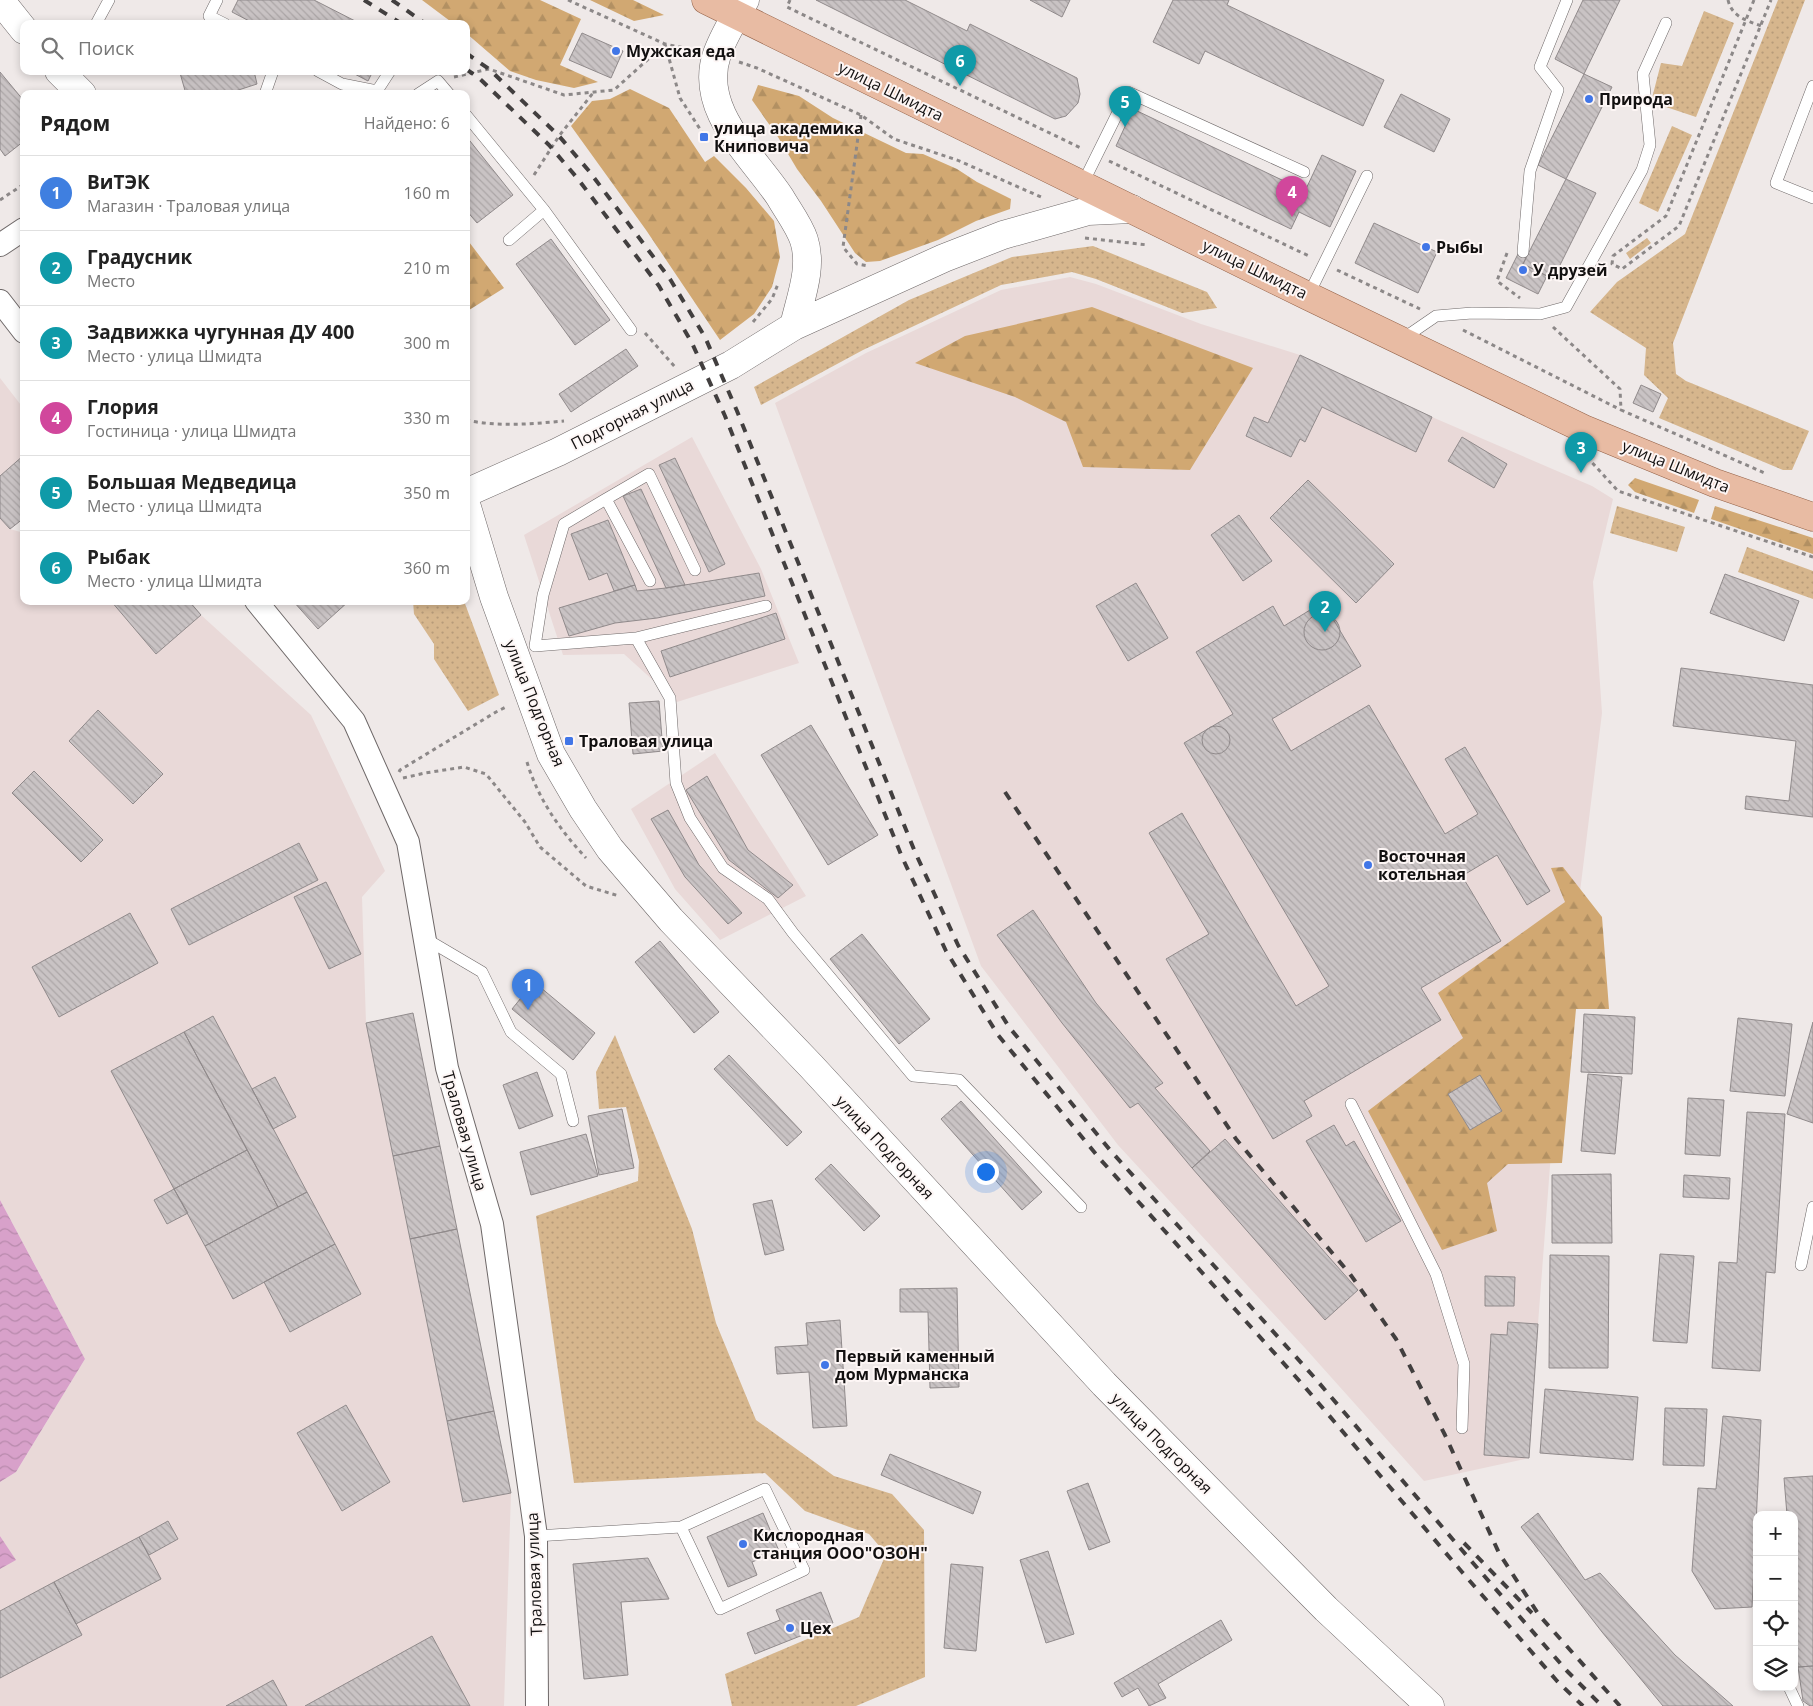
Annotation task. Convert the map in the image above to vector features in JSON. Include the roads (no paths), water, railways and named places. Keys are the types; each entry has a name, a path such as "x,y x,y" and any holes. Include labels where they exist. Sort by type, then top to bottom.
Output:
{"main road":[{"path":"0,0 20,25"},
{"name":"улица Шмидта","path":"706,0 741,8 1082,185 1586,430 1715,483 1813,517"},
{"path":"741,8 717,56 713,81 718,106 728,127 780,198 796,223 804,241 807,259 806,278 794,326"},
{"path":"63,75 78,90"},
{"name":"Подгорная улица","path":"470,491 558,452 731,365 794,326 944,258 1003,235 1088,211 1132,209"},
{"name":"улица Подгорная","path":"470,517 494,597 525,650 551,754 610,849 671,920 811,1066 1111,1391 1326,1609 1430,1706"}],"street":[{"path":"0,245 20,232"},
{"path":"0,302 20,327"},
{"name":"Траловая улица","path":"259,605 354,721 408,842 447,1068 492,1224 536,1536 537,1706"}],"lane":[{"path":"98,20 109,0"},
{"path":"216,0 209,16 217,20"},
{"path":"1523,252 1530,171 1558,90 1540,67 1566,0"},
{"path":"1400,340 1436,316 1472,313 1540,314 1566,307 1642,170 1650,145 1643,74 1666,24"},
{"path":"266,90 272,75"},
{"path":"325,75 342,84 372,90"},
{"path":"378,90 387,75"},
{"path":"424,90 438,81 446,90"},
{"path":"1813,86 1776,183 1813,198"},
{"path":"1082,185 1128,92 1304,172"},
{"path":"470,120 544,210 631,330"},
{"path":"1308,296 1367,176"},
{"path":"509,240 544,210"},
{"path":"695,570 649,474 564,524 525,650 636,638 766,606"},
{"path":"606,499 650,581"},
{"path":"636,638 670,698 676,783 690,818 723,868 768,899 793,934 913,1076 959,1080 1081,1207"},
{"path":"424,937 482,972 511,1032 561,1074 573,1121"},
{"path":"1351,1104 1436,1274 1464,1364 1462,1428"},
{"path":"1801,1265 1813,1207"},
{"path":"536,1536 681,1527 765,1489 804,1570 720,1609 681,1527"},
{"path":"1791,1691 1798,1706"}],"water":[{"path":"0,1200 85,1359 16,1472 0,1482"},
{"path":"0,1536 16,1560 0,1569"}],"railway":[{"path":"364,0 396,20"},
{"path":"392,0 420,20"},
{"path":"470,56 489,69 559,136 589,171 670,279 705,337 737,411 915,852 958,945 1009,1027 1110,1150 1314,1377 1567,1671 1602,1706"},
{"path":"470,72 480,79 549,145 578,179 659,286 692,343 725,416 902,857 946,951 998,1035 1100,1159 1304,1386 1557,1681 1583,1706"},
{"path":"1005,792 1236,1139 1350,1274 1396,1339 1445,1435 1499,1553 1539,1615 1620,1706"},
{"path":"1464,1543 1532,1613"}],"place":[{"name":"Мужская еда","path":"616,51"},
{"name":"Рыбак","path":"960,86"},
{"name":"Природа","path":"1589,99"},
{"name":"Большая Медведица","path":"1125,127"},
{"name":"улица академика Книповича","path":"704,137"},
{"name":"Глория","path":"1292,217"},
{"name":"Рыбы","path":"1426,247"},
{"name":"У друзей","path":"1523,270"},
{"name":"Задвижка чугунная ДУ 400","path":"1581,473"},
{"name":"Градусник","path":"1325,632"},
{"name":"Траловая улица","path":"569,741"},
{"name":"Восточная котельная","path":"1368,865"},
{"name":"ВиТЭК","path":"528,1010"},
{"name":"Первый каменный дом Мурманска","path":"825,1365"},
{"name":"Кислородная станция ООО\"ОЗОН\"","path":"743,1544"},
{"name":"Цех","path":"790,1628"}]}
